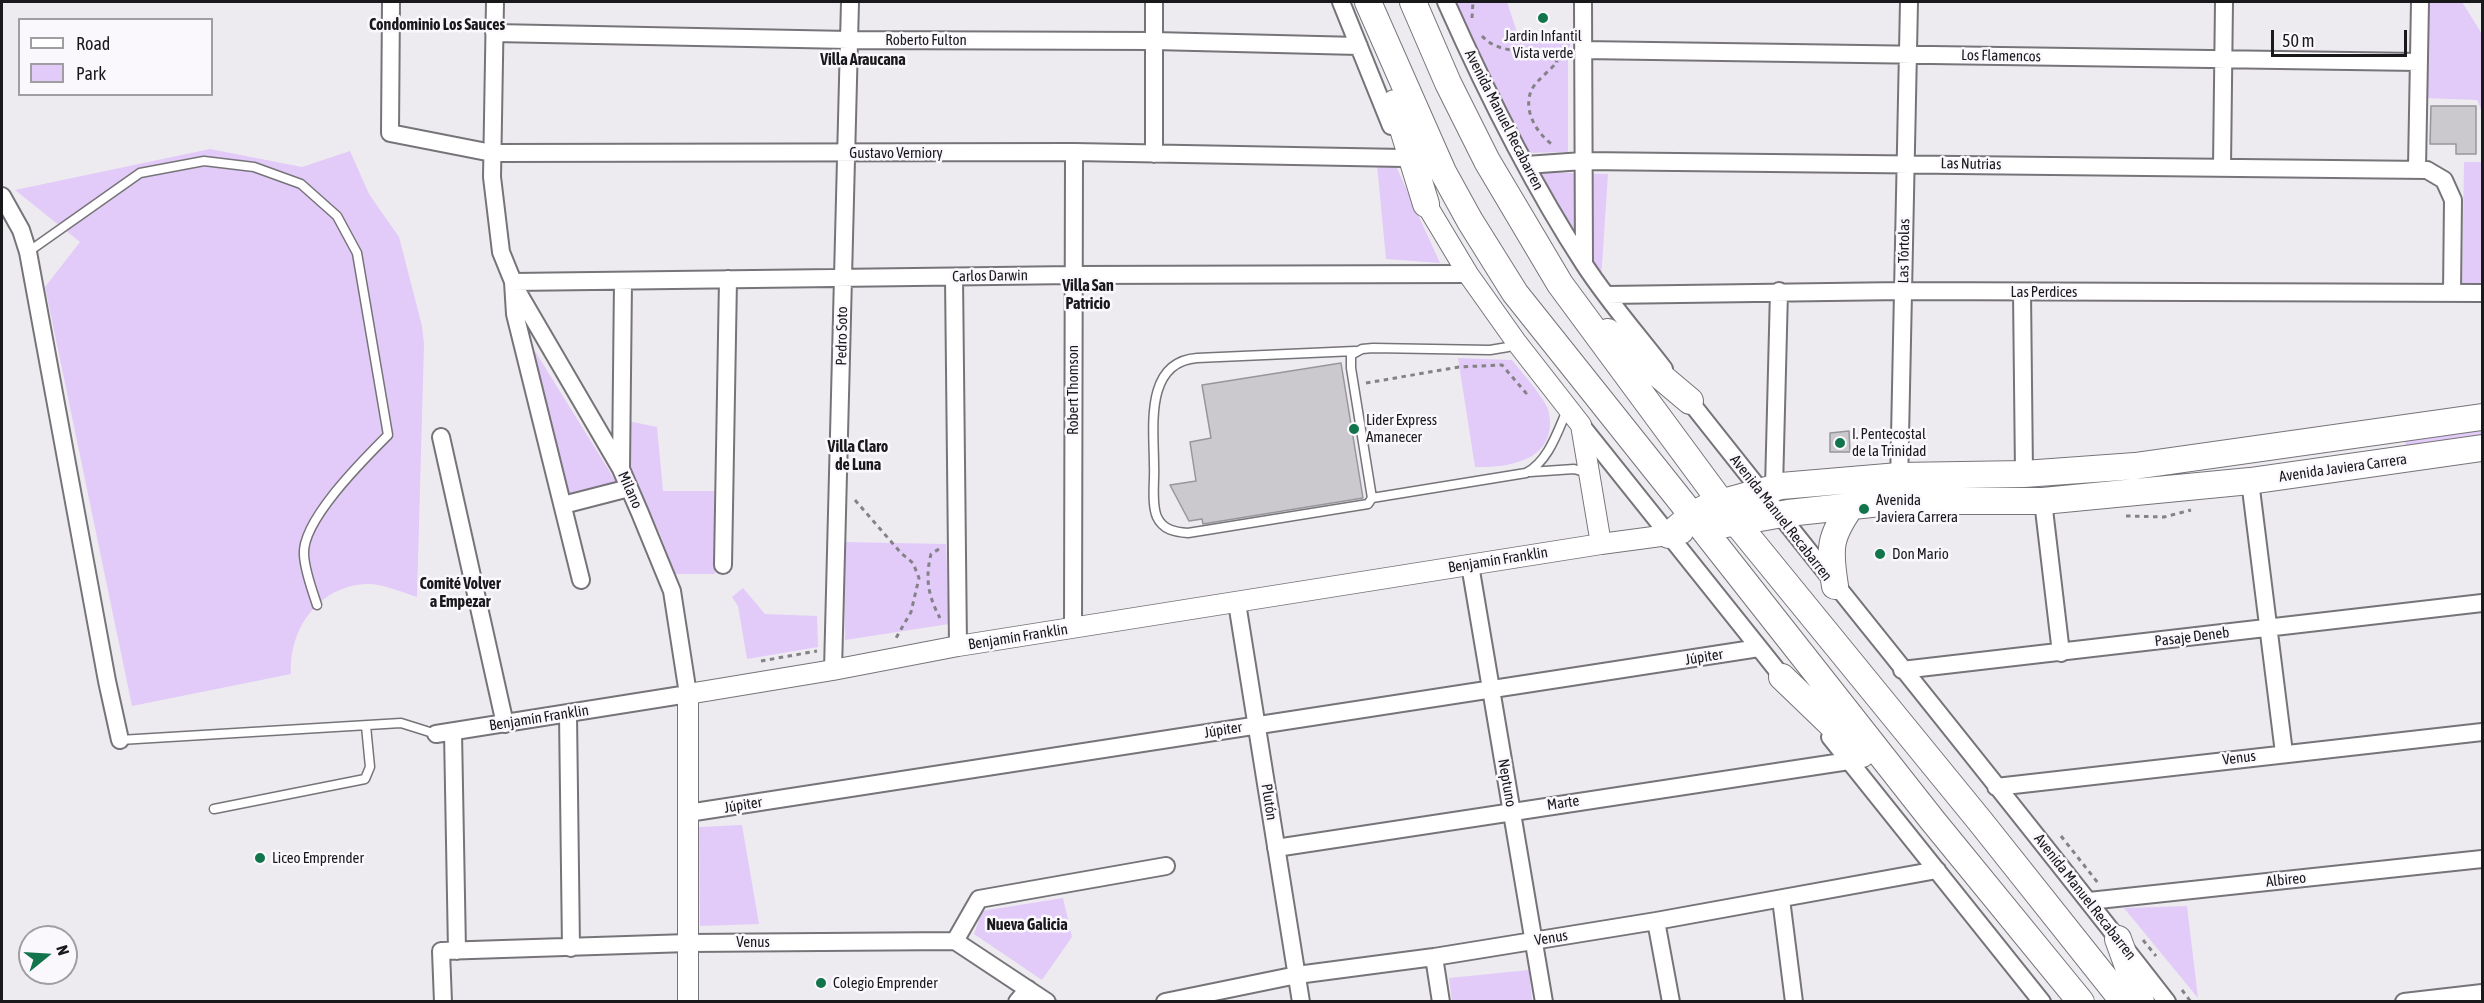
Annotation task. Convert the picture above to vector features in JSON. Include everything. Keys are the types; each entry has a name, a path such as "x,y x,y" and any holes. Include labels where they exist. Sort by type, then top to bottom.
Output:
{"main road":[{"path":"1413,2 1448,82 1487,161 1560,285 1727,511 1980,821 2124,1002"},
{"path":"1370,7 1387,75 1426,204"},
{"path":"1370,7 1443,172 1496,265 1544,332 1698,522 1933,821 2081,1002"},
{"path":"1560,285 1611,335 1690,401"},
{"name":"Avenida Javiera Carrera","path":"1727,511 1778,514 1852,505 1899,489 2024,474 2135,466 2482,417"},
{"name":"Avenida Javiera Carrera","path":"1669,535 1727,511 1767,490 1899,489 2043,501 2250,481 2482,448"},
{"path":"2224,453 2242,467 2250,481"},
{"path":"1834,586 1830,553 1836,527 1852,505"},
{"path":"1782,677 1933,821"},
{"path":"2118,939 2141,1002"}],"street":[{"name":"Gustavo Verniory","path":"391,2 390,133 492,153 1074,152 1404,158"},
{"name":"Milano","path":"495,2 492,153 495,213 501,252 513,282 621,469 672,591 687,694 688,1002"},
{"name":"Pedro Soto","path":"834,670 850,2"},
{"path":"1154,2 1154,154"},
{"path":"1341,2 1404,158 1426,204 1468,274 1517,343 1581,425 2041,1001 2036,1002"},
{"name":"Avenida Manuel Recabarren","path":"1446,2 1484,86 1526,165 1584,264 1606,295 1690,401 1767,490 1778,514 1834,586 2089,900 2167,1002"},
{"path":"1583,2 1578,161 1584,264"},
{"name":"Las Tórtolas","path":"1899,489 1909,2"},
{"path":"2222,166 2224,2"},
{"path":"2420,2 2417,168 2436,174 2444,180 2452,193 2452,293"},
{"name":"Roberto Fulton","path":"494,33 849,40 1154,41 1359,46"},
{"name":"Los Flamencos","path":"1583,50 2420,62"},
{"name":"Robert Thomson","path":"1073,628 1074,152"},
{"name":"Las Nutrias","path":"1526,165 1578,161 2417,168"},
{"path":"2,195 21,230 28,252 107,681 120,740"},
{"name":"Carlos Darwin","path":"513,282 954,276 1468,274"},
{"path":"954,276 958,646"},
{"path":"723,566 728,279"},
{"path":"621,469 623,281"},
{"path":"513,282 515,314 581,580"},
{"path":"1767,490 1779,291"},
{"name":"Las Perdices","path":"1606,295 1779,291 2482,293"},
{"path":"2022,292 2024,474"},
{"path":"1581,425 1601,544"},
{"path":"441,437 505,724"},
{"path":"2250,481 2284,753"},
{"path":"563,505 629,488"},
{"path":"2043,501 2061,653"},
{"name":"Benjamín Franklin","path":"436,734 834,670 958,646 1669,535"},
{"name":"Neptuno","path":"1470,565 1544,1002"},
{"name":"Plutón","path":"1237,603 1301,1002"},
{"name":"Pasaje Deneb","path":"1902,670 2482,603"},
{"name":"Júpiter","path":"688,813 1759,648"},
{"path":"568,714 571,948"},
{"path":"443,1002 449,951 453,732"},
{"name":"Venus","path":"1996,786 2482,732"},
{"name":"Marte","path":"1276,848 1511,810 1849,761"},
{"name":"Albireo","path":"2089,900 2482,859"},
{"path":"1047,1002 1022,995 955,941 978,898 1166,866"},
{"name":"Venus","path":"1165,1002 1297,975 1434,957 1656,921 1937,870"},
{"path":"1781,899 1794,1002"},
{"path":"1656,921 1671,1002"},
{"name":"Venus","path":"449,951 688,943 955,941"},
{"path":"1434,957 1441,1002"},
{"path":"2404,1002 2482,993"}],"lane":[{"path":"28,252 141,172 204,161 254,167 301,184 337,216 357,253 388,435 351,473 312,524 303,553 317,605"},
{"path":"1355,351 1351,355 1351,361 1372,498 1368,504 1188,533 1177,532 1166,527 1155,511 1154,402 1164,375 1181,361 1197,358 1355,351 1373,348 1490,350 1517,343"},
{"path":"1526,473 1539,465 1545,456 1568,408"},
{"path":"1372,498 1526,473 1574,469 1589,473"},
{"path":"120,740 400,723 436,734"},
{"path":"214,809 365,779 370,767 366,726"}],"path":[{"path":"1472,20 1473,2"},
{"path":"1477,31 1493,45 1503,49 1583,50"},
{"path":"1551,50 1557,62 1532,89 1529,99 1530,109 1537,131 1578,161"},
{"path":"1354,385 1459,367 1502,365 1526,393 1532,386"},
{"path":"838,480 918,571 918,588 911,612 896,638"},
{"path":"943,625 931,598 927,572 932,554 957,534"}],"green space":[{"path":"1452,2 1507,2 1518,35 1573,36 1568,52 1568,152 1525,153"},
{"path":"2427,2 2462,2 2482,34 2482,111 2477,100 2424,98"},
{"path":"210,149 302,167 350,151 369,194 399,237 422,326 424,344 417,597 380,585 367,584 334,593 321,601 301,626 295,641 291,674 132,706 45,287 80,242 15,190"},
{"path":"2464,162 2482,162 2482,286 2462,287"},
{"path":"1395,164 1440,263 1386,259 1377,165"},
{"path":"1533,172 1608,174 1601,280"},
{"path":"525,335 618,485 566,497"},
{"path":"1458,358 1512,360 1538,393 1548,411 1549,432 1539,451 1520,462 1509,465 1475,467"},
{"path":"628,421 657,427 663,491 714,491 715,574 675,574 660,534 625,460"},
{"path":"2482,428 2482,438 2406,449 2405,439"},
{"path":"844,542 946,544 949,624 845,640"},
{"path":"743,588 765,614 817,616 818,647 747,659 738,606 732,597"},
{"path":"742,825 759,924 700,926 699,827"},
{"path":"1063,898 1072,937 1042,980 974,934 982,911"},
{"path":"2187,906 2198,998 2124,908"},
{"path":"1529,970 1532,1001 1452,1001 1449,978"}],"building":[{"path":"2431,106 2476,106 2476,154 2456,154 2456,144 2430,144"},
{"path":"1341,363 1363,498 1203,524 1202,519 1189,521 1170,485 1196,481 1190,442 1211,438 1202,385"},
{"name":"I. Pentecostal de la Trinidad","path":"1849,431 1850,452 1830,452 1830,433"}],"place":[{"name":"Jardin Infantil Vista verde","path":"1543,18"},
{"name":"Lider Express Amanecer","path":"1354,429"},
{"name":"I. Pentecostal de la Trinidad","path":"1840,443"},
{"name":"Avenida Javiera Carrera","path":"1864,509"},
{"name":"Don Mario","path":"1880,554"},
{"name":"Liceo Emprender","path":"260,858"},
{"name":"Colegio Emprender","path":"821,983"}],"district":[{"name":"Condominio Los Sauces","path":"437,25"},
{"name":"Villa Araucana","path":"863,60"},
{"name":"Villa San Patricio","path":"1088,295"},
{"name":"Villa Claro de Luna","path":"858,456"},
{"name":"Comité Volver a Empezar","path":"460,593"},
{"name":"Nueva Galicia","path":"1027,925"}]}
